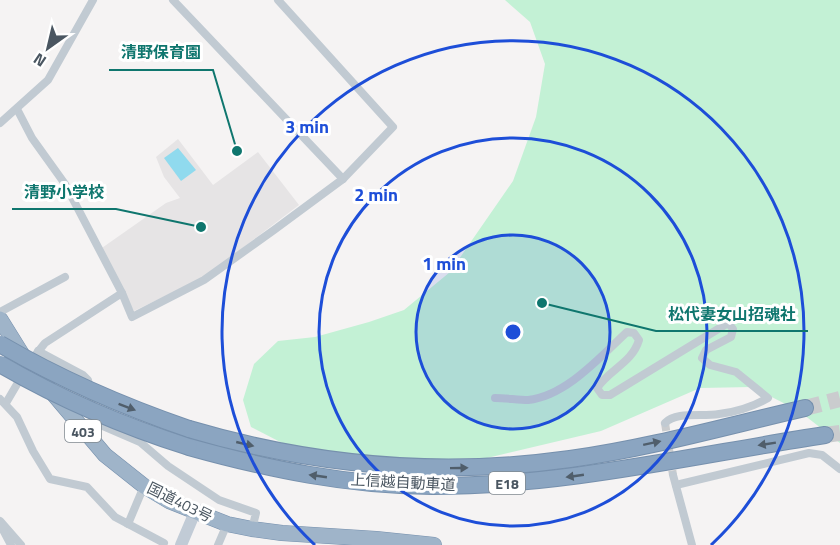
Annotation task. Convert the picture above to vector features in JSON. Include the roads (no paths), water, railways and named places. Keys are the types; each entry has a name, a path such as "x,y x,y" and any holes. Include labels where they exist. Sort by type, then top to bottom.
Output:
{"highway":[{"name":"国道403号","path":"0,320 28,364 105,454 144,486 169,501 227,524 252,529 434,545"},
{"name":"上信越自動車道","path":"0,344 80,387 189,429 237,443 306,457 390,467 471,468 517,465 593,455 805,408"},
{"name":"上信越自動車道","path":"0,364 45,389 118,423 189,447 264,467 348,480 430,486 475,485 570,477 825,435"}],"main road":[{"path":"181,545 195,512"}],"street":[{"path":"0,123 48,80 93,0"},
{"path":"173,0 343,179"},
{"path":"17,109 32,138 64,184 122,292 132,317 204,280 343,179 393,127 278,0"},
{"path":"0,312 65,276"},
{"path":"122,292 45,343 3,401 17,417 50,480 87,487 115,517 164,543 163,545"},
{"path":"495,398 528,400 565,388 627,332 634,333 639,340 636,349 617,370 603,379 597,388 602,395 610,396 728,323 733,329 731,337 706,350 702,358 710,365 736,372 768,398 759,403 720,414 675,416 665,423"},
{"path":"38,351 83,375 88,380 96,423 140,442 168,466 219,500 256,513 252,529"},
{"path":"676,485 810,453 822,455 840,469"},
{"path":"674,475 692,545"},
{"path":"128,524 144,486"},
{"path":"0,521 11,545"},
{"path":"0,521 21,545"},
{"path":"218,545 227,524"}],"water":[{"path":"178,148 196,170 181,181 164,158"}],"tunnel":[{"path":"805,408 840,399"},
{"path":"665,423 673,475"},
{"path":"825,435 840,433"}],"place":[{"name":"清野保育園","path":"237,151"},
{"name":"清野小学校","path":"201,227"},
{"name":"松代妻女山招魂社","path":"542,303"}]}
